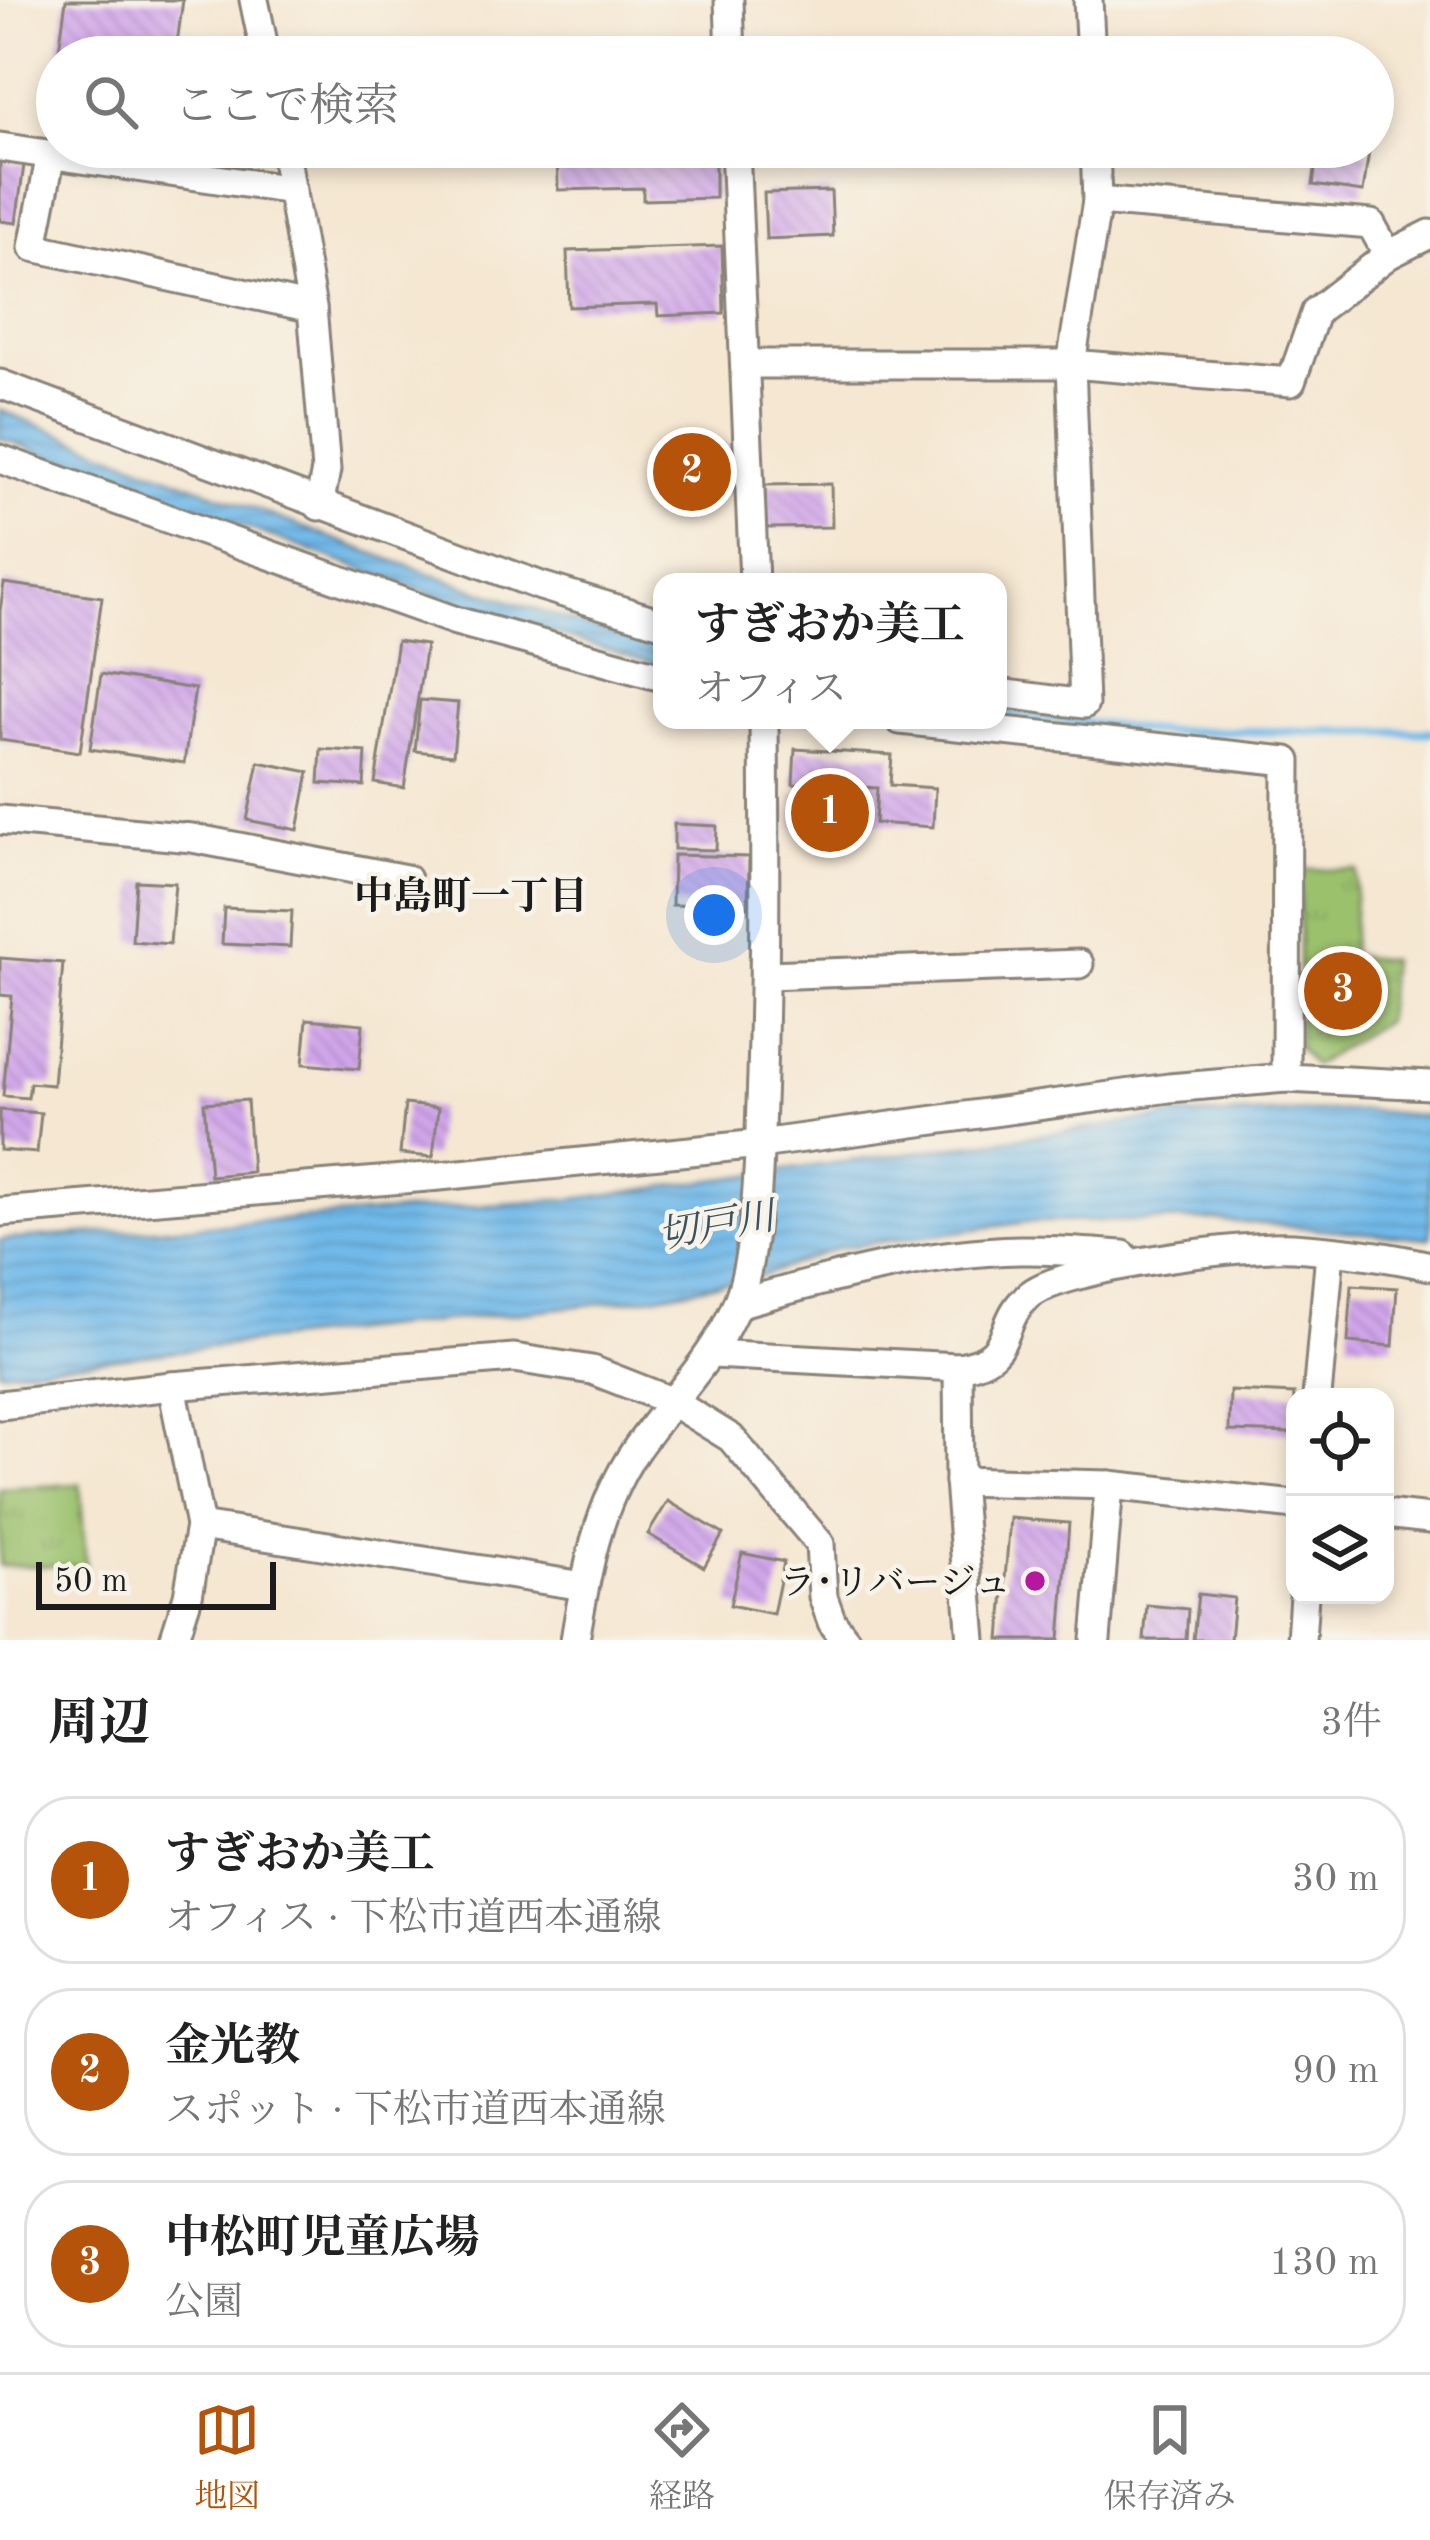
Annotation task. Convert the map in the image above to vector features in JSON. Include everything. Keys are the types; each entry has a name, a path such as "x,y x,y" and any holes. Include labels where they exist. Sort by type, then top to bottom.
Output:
{"street":[{"path":"254,0 262,36"},
{"path":"729,0 730,36"},
{"path":"1088,0 1090,36"},
{"path":"0,147 36,152"},
{"path":"48,168 33,247 312,308"},
{"path":"145,168 292,190"},
{"path":"288,168 312,308 326,470 319,506"},
{"path":"736,168 754,573"},
{"path":"1007,694 1084,704 1071,364 1097,201 1096,168"},
{"path":"1097,201 1371,224 1388,255"},
{"path":"745,364 1071,364 1291,382 1316,311 1388,255 1430,234"},
{"path":"0,385 541,586 653,620"},
{"path":"0,459 456,621 653,675"},
{"path":"575,1640 599,1526 622,1472 671,1401 712,1354 740,1294 760,1150 766,975 764,729"},
{"path":"985,729 1287,761 1286,1078"},
{"path":"0,820 192,838 406,878"},
{"path":"766,975 1079,964"},
{"path":"0,1212 760,1150 1169,1088 1286,1078 1430,1085"},
{"path":"712,1354 958,1367 983,1364 998,1350 1029,1294 1063,1277 1289,1246 1430,1266"},
{"path":"740,1294 945,1257 1020,1250 1130,1256 1146,1262"},
{"path":"1318,1388 1330,1252"},
{"path":"0,1406 172,1386 514,1358 592,1370 671,1401 731,1438 820,1544 823,1597 832,1622 846,1640"},
{"path":"958,1367 959,1481 972,1640"},
{"path":"172,1386 200,1526 188,1596 174,1640"},
{"path":"959,1481 1109,1485 1286,1504"},
{"path":"1096,1640 1109,1485"},
{"path":"1394,1515 1430,1519"},
{"path":"200,1526 584,1586"},
{"path":"1301,1640 1303,1604"}],"green space":[{"path":"1300,869 1357,870 1351,956 1390,960 1385,1021 1313,1066 1298,1047"},
{"path":"80,1484 86,1566 0,1566 0,1488"}],"water":[{"path":"0,410 411,567 653,646 653,663 458,604 0,438"},
{"name":"切戸川","path":"1365,1110 1430,1116 1430,1238 1212,1220 1027,1222 837,1248 765,1275 638,1299 0,1371 0,1240 575,1199 1177,1116"}],"building":[{"path":"66,0 183,0 178,36 61,36"},
{"path":"0,161 24,165 16,223 0,221"},
{"path":"557,168 715,168 715,198 643,200 643,188 558,190"},
{"path":"1315,168 1367,168 1363,192 1313,185"},
{"path":"831,191 833,236 766,239 764,193"},
{"path":"722,246 724,313 658,316 657,304 569,307 567,251"},
{"path":"727,445 730,493 658,498 654,450"},
{"path":"831,484 832,527 766,528 765,485"},
{"path":"4,583 102,597 80,752 0,740"},
{"path":"397,641 426,645 404,788 375,783"},
{"path":"101,674 195,689 184,763 90,749"},
{"path":"420,700 458,703 453,755 415,751"},
{"path":"321,749 366,752 364,786 319,783"},
{"path":"795,749 892,755 890,785 935,788 933,827 875,823 877,788 793,784"},
{"path":"259,762 309,772 298,830 247,820"},
{"path":"795,795 866,798 865,829 794,827"},
{"path":"674,824 717,826 716,850 674,849"},
{"path":"673,855 749,857 748,907 672,905"},
{"path":"136,881 175,883 170,944 132,941"},
{"path":"224,908 292,911 290,947 222,944"},
{"path":"0,958 63,963 53,1085 30,1083 28,1098 3,1096 12,996 0,995"},
{"path":"307,1019 363,1024 359,1069 303,1064"},
{"path":"247,1100 252,1172 210,1176 204,1103"},
{"path":"405,1104 438,1108 433,1157 400,1154"},
{"path":"0,1110 41,1113 37,1153 0,1150"},
{"path":"1352,1285 1397,1288 1393,1346 1348,1342"},
{"path":"1230,1391 1286,1394 1286,1433 1229,1431"},
{"path":"668,1501 723,1534 704,1567 648,1534"},
{"name":"ラ･リバージュ","path":"1010,1518 1069,1523 1060,1640 1000,1640"},
{"path":"742,1553 784,1562 773,1614 730,1605"},
{"path":"1198,1594 1234,1598 1230,1640 1193,1640"},
{"path":"1147,1605 1188,1609 1186,1640 1144,1640"}],"waterway":[{"path":"1007,713 1152,731 1430,732"}],"place":[{"name":"金光教","path":"692,472"},
{"name":"すぎおか美工","path":"830,813"},
{"name":"中松町児童広場","path":"1343,991"},
{"name":"ラ･リバージュ","path":"1035,1581"}],"district":[{"name":"中島町一丁目","path":"471,895"}]}
